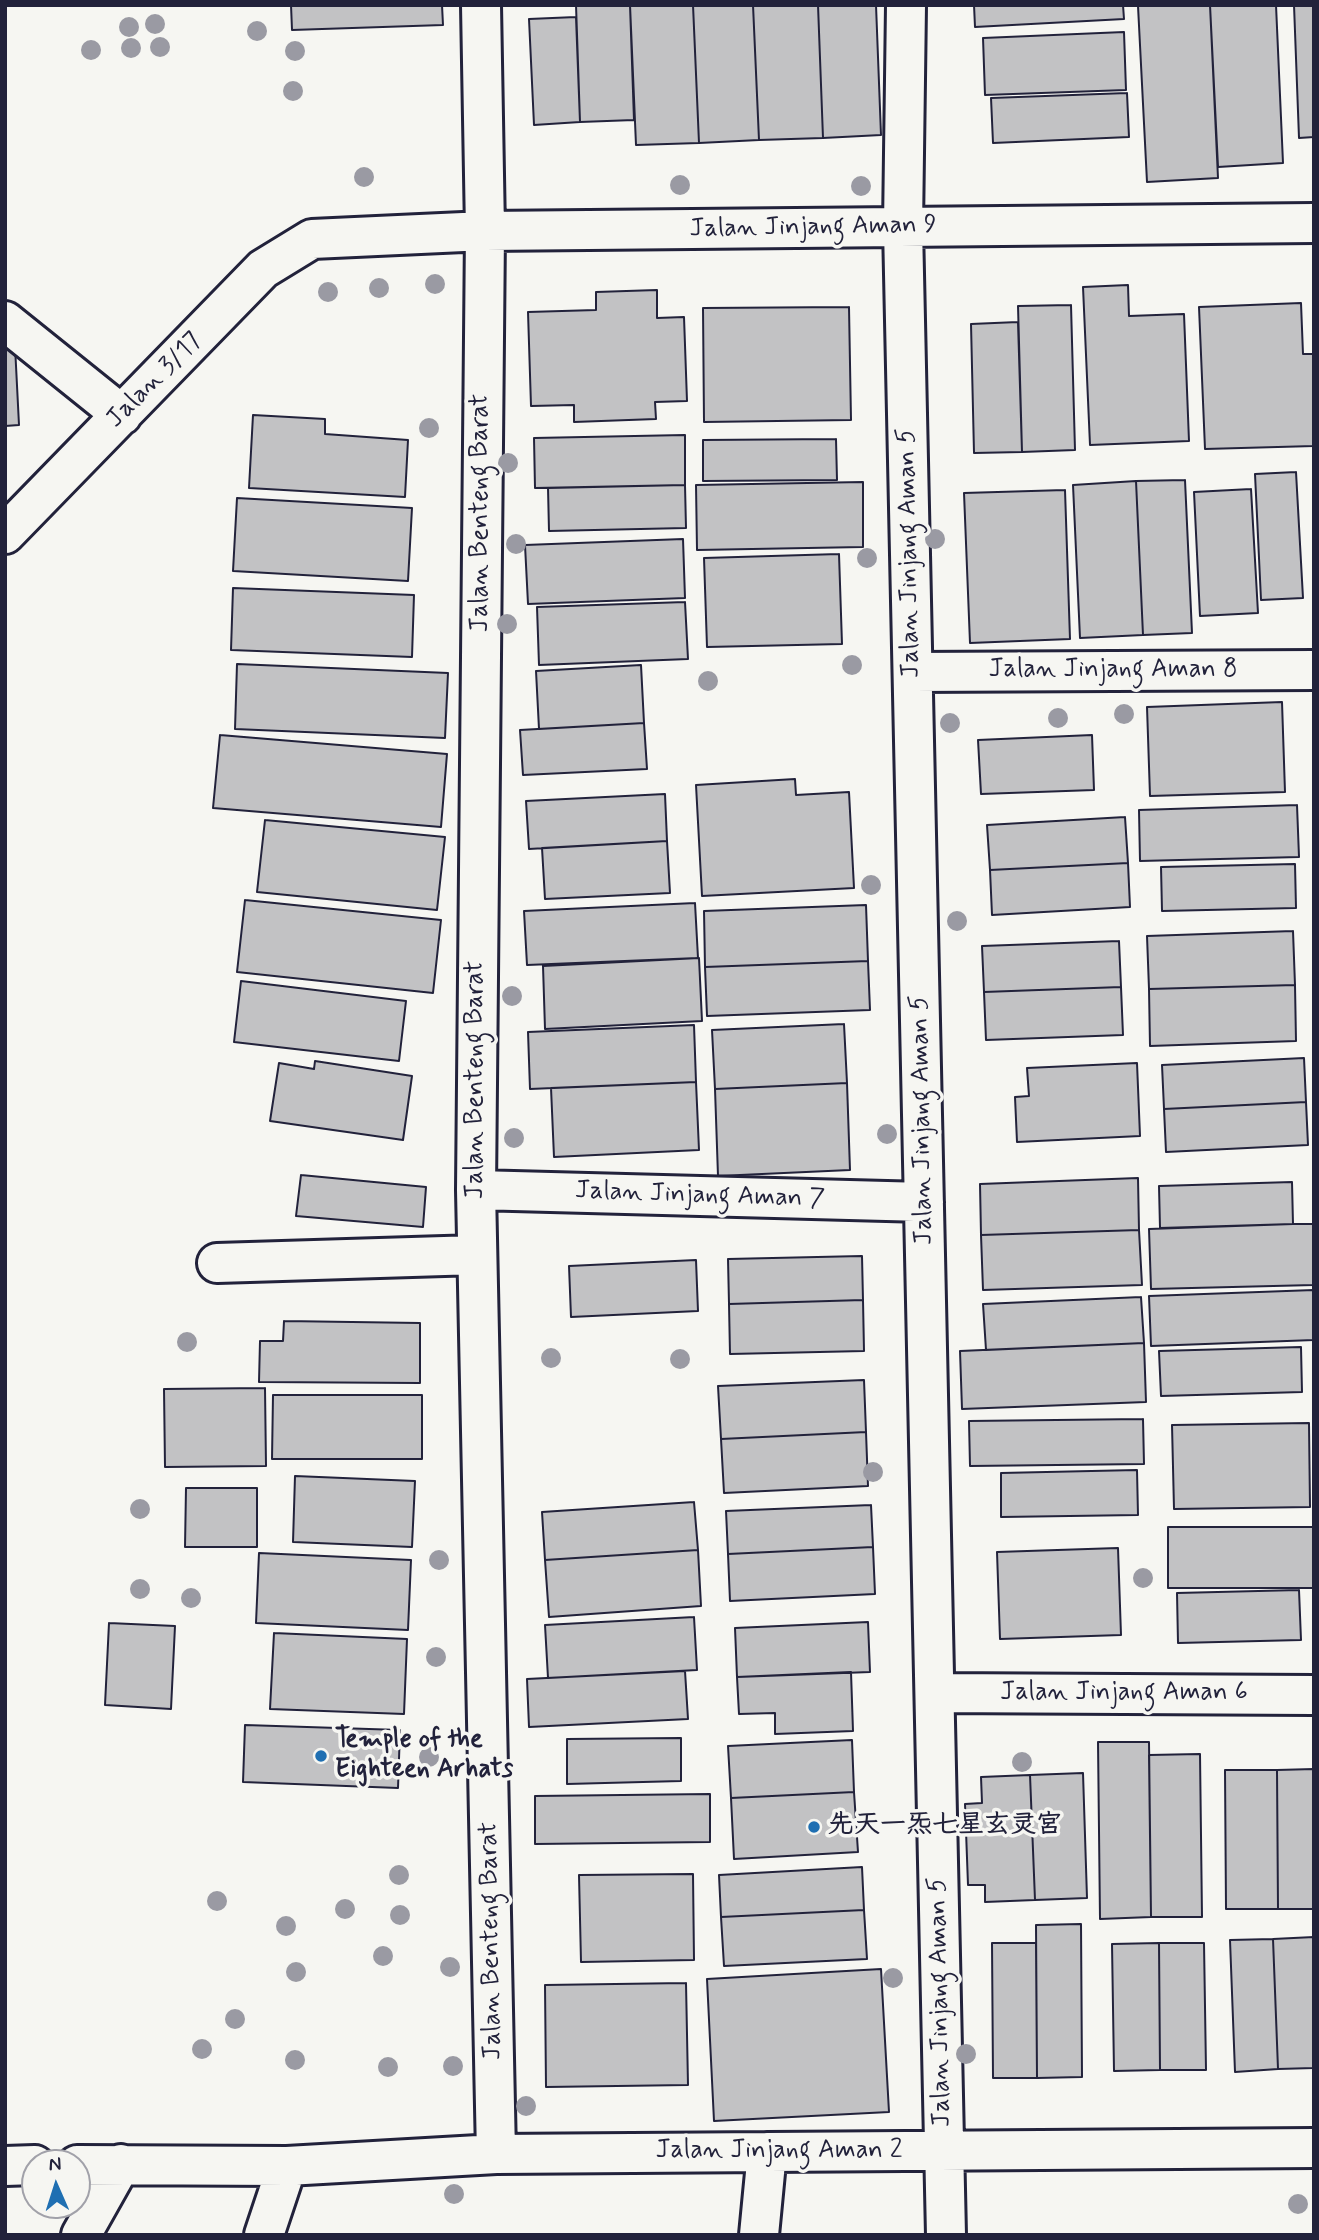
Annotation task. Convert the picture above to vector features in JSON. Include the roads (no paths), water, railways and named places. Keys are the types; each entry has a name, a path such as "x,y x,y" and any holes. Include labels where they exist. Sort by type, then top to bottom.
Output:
{"street":[{"name":"Jalan Benteng Barat","path":"481,5 485,231 476,1190 496,2154"},
{"name":"Jalan Jinjang Aman 5","path":"906,5 903,227 946,2235"},
{"name":"Jalan Jinjang Aman 9","path":"312,239 485,231 1314,223"},
{"name":"Jalan 3/17","path":"5,534 263,269 312,239"},
{"path":"5,321 122,415"},
{"name":"Jalan Jinjang Aman 8","path":"913,672 1314,670"},
{"name":"Jalan Jinjang Aman 7","path":"476,1190 925,1202"},
{"path":"217,1263 477,1255"},
{"name":"Jalan Jinjang Aman 6","path":"935,1693 1314,1695"},
{"name":"Jalan Jinjang Aman 2","path":"91,2165 287,2166 496,2154 1314,2148"},
{"path":"759,2235 767,2152"},
{"path":"81,2235 121,2164"},
{"path":"264,2235 287,2166"}],"place":[{"name":"Temple of the Eighteen Arhats","path":"321,1756"},
{"name":"先天一炁七星玄灵宫","path":"814,1827"}]}
